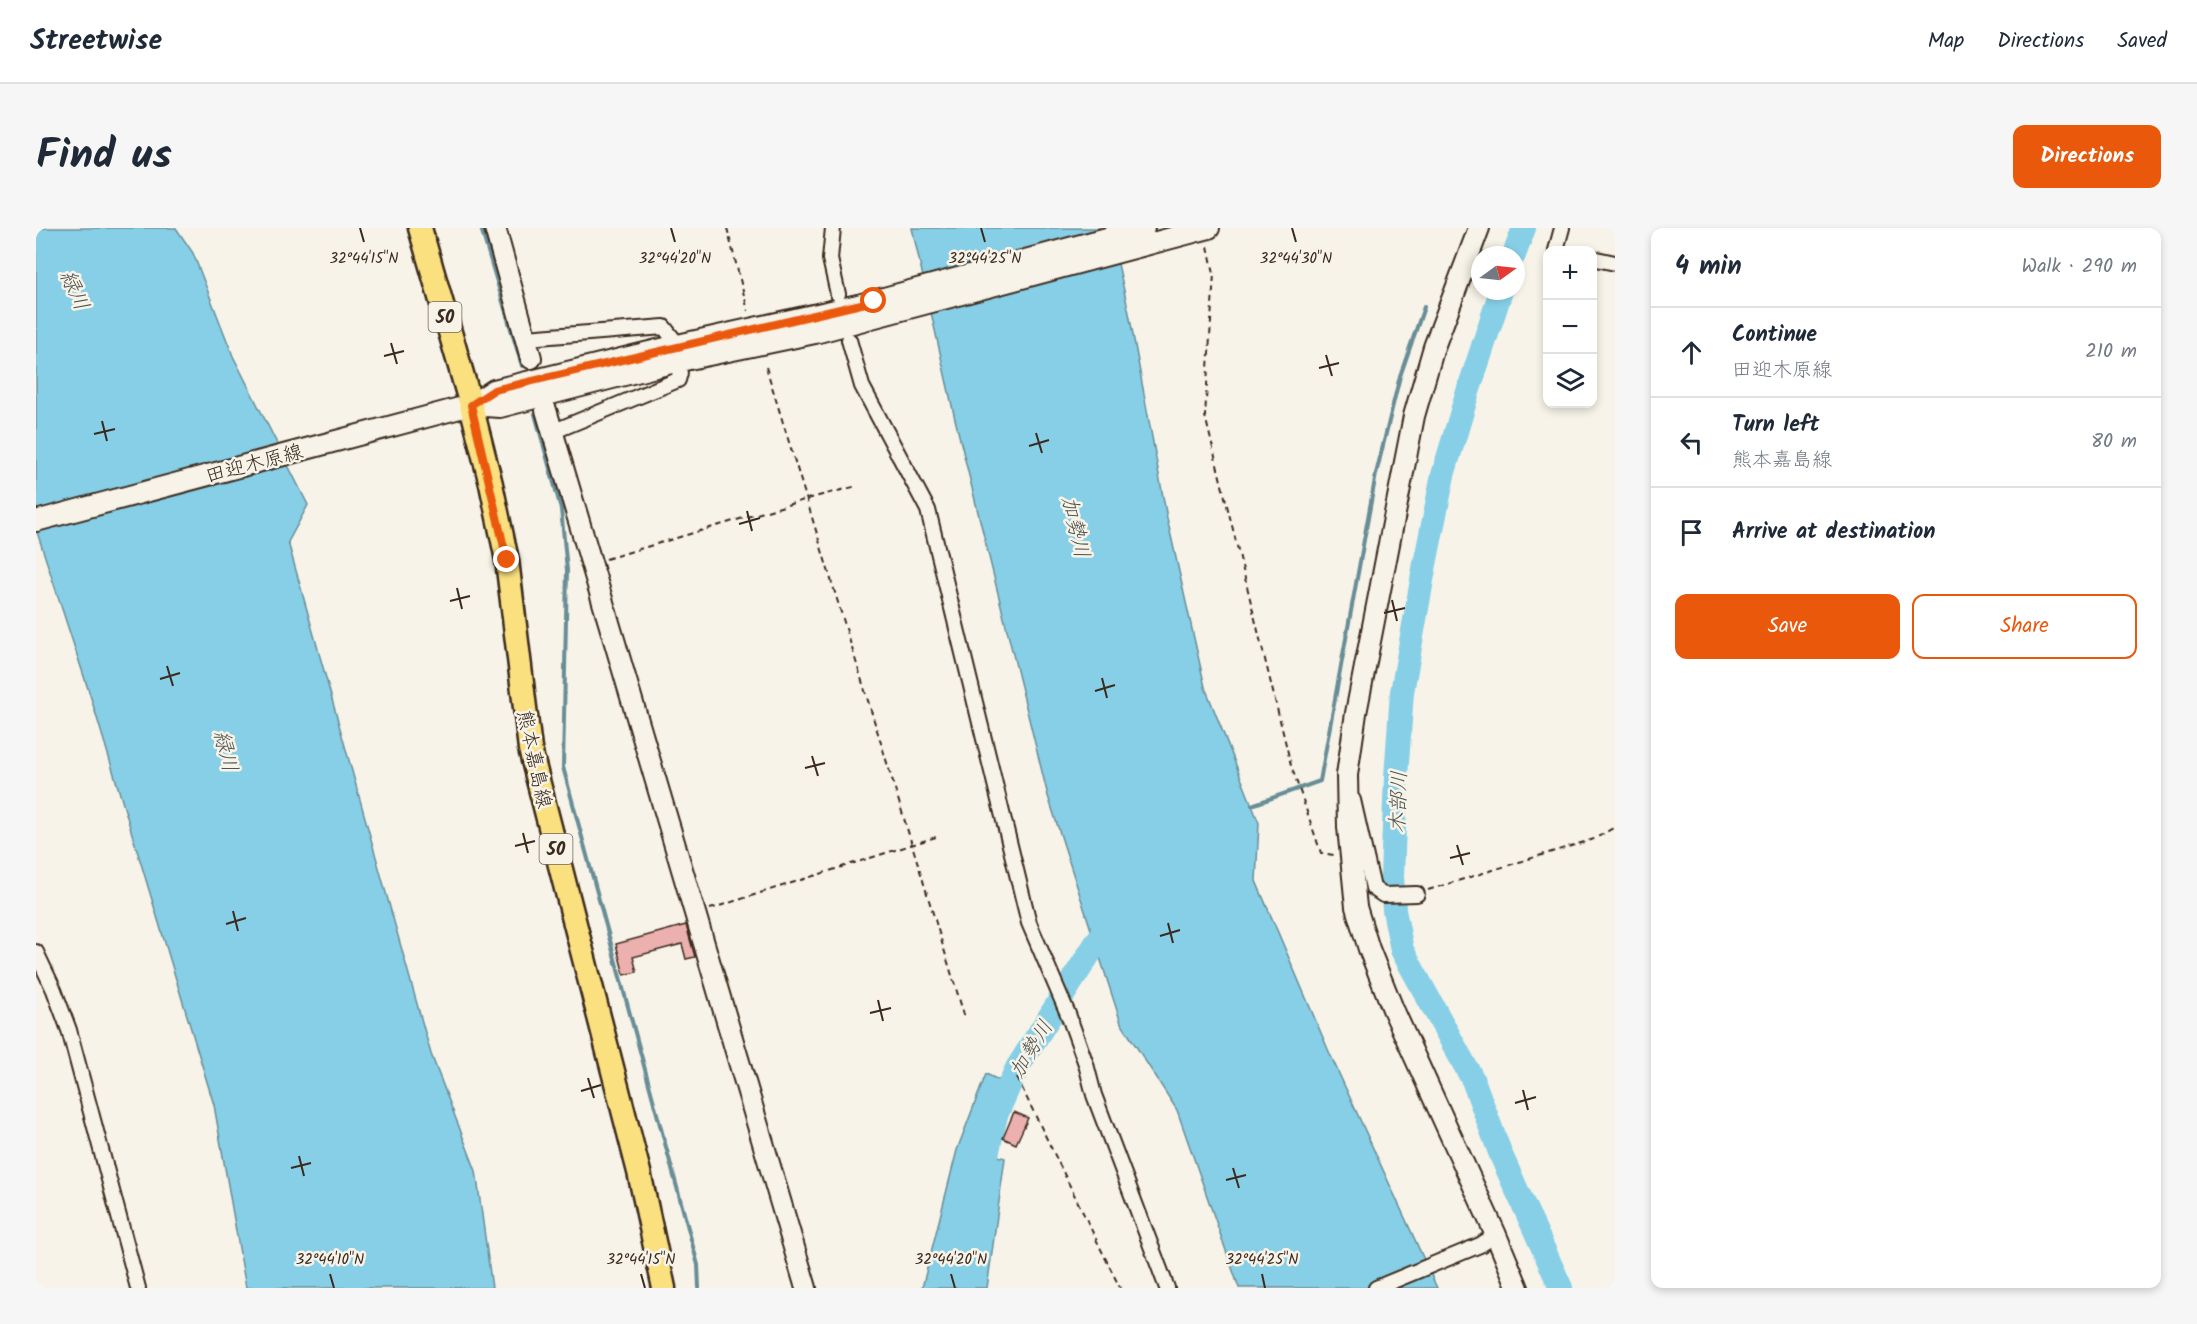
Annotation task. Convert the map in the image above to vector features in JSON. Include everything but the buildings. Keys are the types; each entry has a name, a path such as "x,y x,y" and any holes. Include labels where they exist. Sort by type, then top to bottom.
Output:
{"main road":[{"name":"熊本嘉島線","path":"420,228 471,405 507,560 530,750 639,1172 664,1288"}],"street":[{"path":"495,228 531,358"},
{"path":"833,228 830,259 838,294"},
{"name":"田迎木原線","path":"1126,241 1144,228"},
{"path":"1479,228 1434,347 1414,416 1356,713 1347,776 1348,827 1356,907 1369,949 1488,1240 1518,1288"},
{"path":"1557,246 1563,228"},
{"name":"田迎木原線","path":"36,521 471,405 500,407 677,354 805,335 876,308 1126,241 1208,237"},
{"path":"1597,259 1615,263"},
{"path":"526,338 664,327 677,354 680,373 678,380 552,432"},
{"path":"849,340 862,386 928,510 1029,923 1068,1014 1086,1064 1094,1095 1167,1288"},
{"path":"546,410 806,1288"},
{"path":"1347,776 1374,888 1383,895 1417,894"},
{"path":"36,952 69,1030 138,1288"},
{"path":"1376,1288 1488,1240"}],"path":[{"path":"727,228 748,311"},
{"path":"1208,237 1214,274 1205,416 1291,765 1321,853 1350,854"},
{"path":"766,367 965,1018"},
{"path":"591,564 857,486"},
{"path":"1417,894 1594,839 1615,827"},
{"path":"695,913 936,837"},
{"path":"1017,1078 1120,1288"}],"water":[{"name":"緑川","path":"36,228 176,228 193,253 233,356 308,505 288,542 431,1054 476,1171 492,1288 246,1288 214,1105 91,698 36,529"},
{"path":"912,228 1110,228 1129,313 1167,518 1205,687 1259,823 1256,881 1330,1054 1437,1288 1239,1288 1177,1110 1121,1023 1048,796 955,419"},
{"path":"986,1074 1007,1084 982,1141 985,1152 1005,1158 987,1288 922,1288 957,1150"}],"waterway":[{"path":"481,228 522,366"},
{"name":"木部川","path":"1517,246 1524,228"},
{"name":"木部川","path":"1498,300 1443,475 1402,692 1392,876 1394,910 1402,950 1473,1080 1501,1155 1561,1288"},
{"path":"1252,805 1320,781 1376,474 1400,376 1424,307"},
{"path":"535,414 561,509 567,570 563,767 698,1265 699,1288"},
{"name":"加勢川","path":"980,1185 996,1115 1017,1068 1112,918"}],"tunnel":[{"path":"1204,228 1208,246"}],"route":[{"path":"507,560 471,405 494,390 678,345 736,334 874,301"}]}
